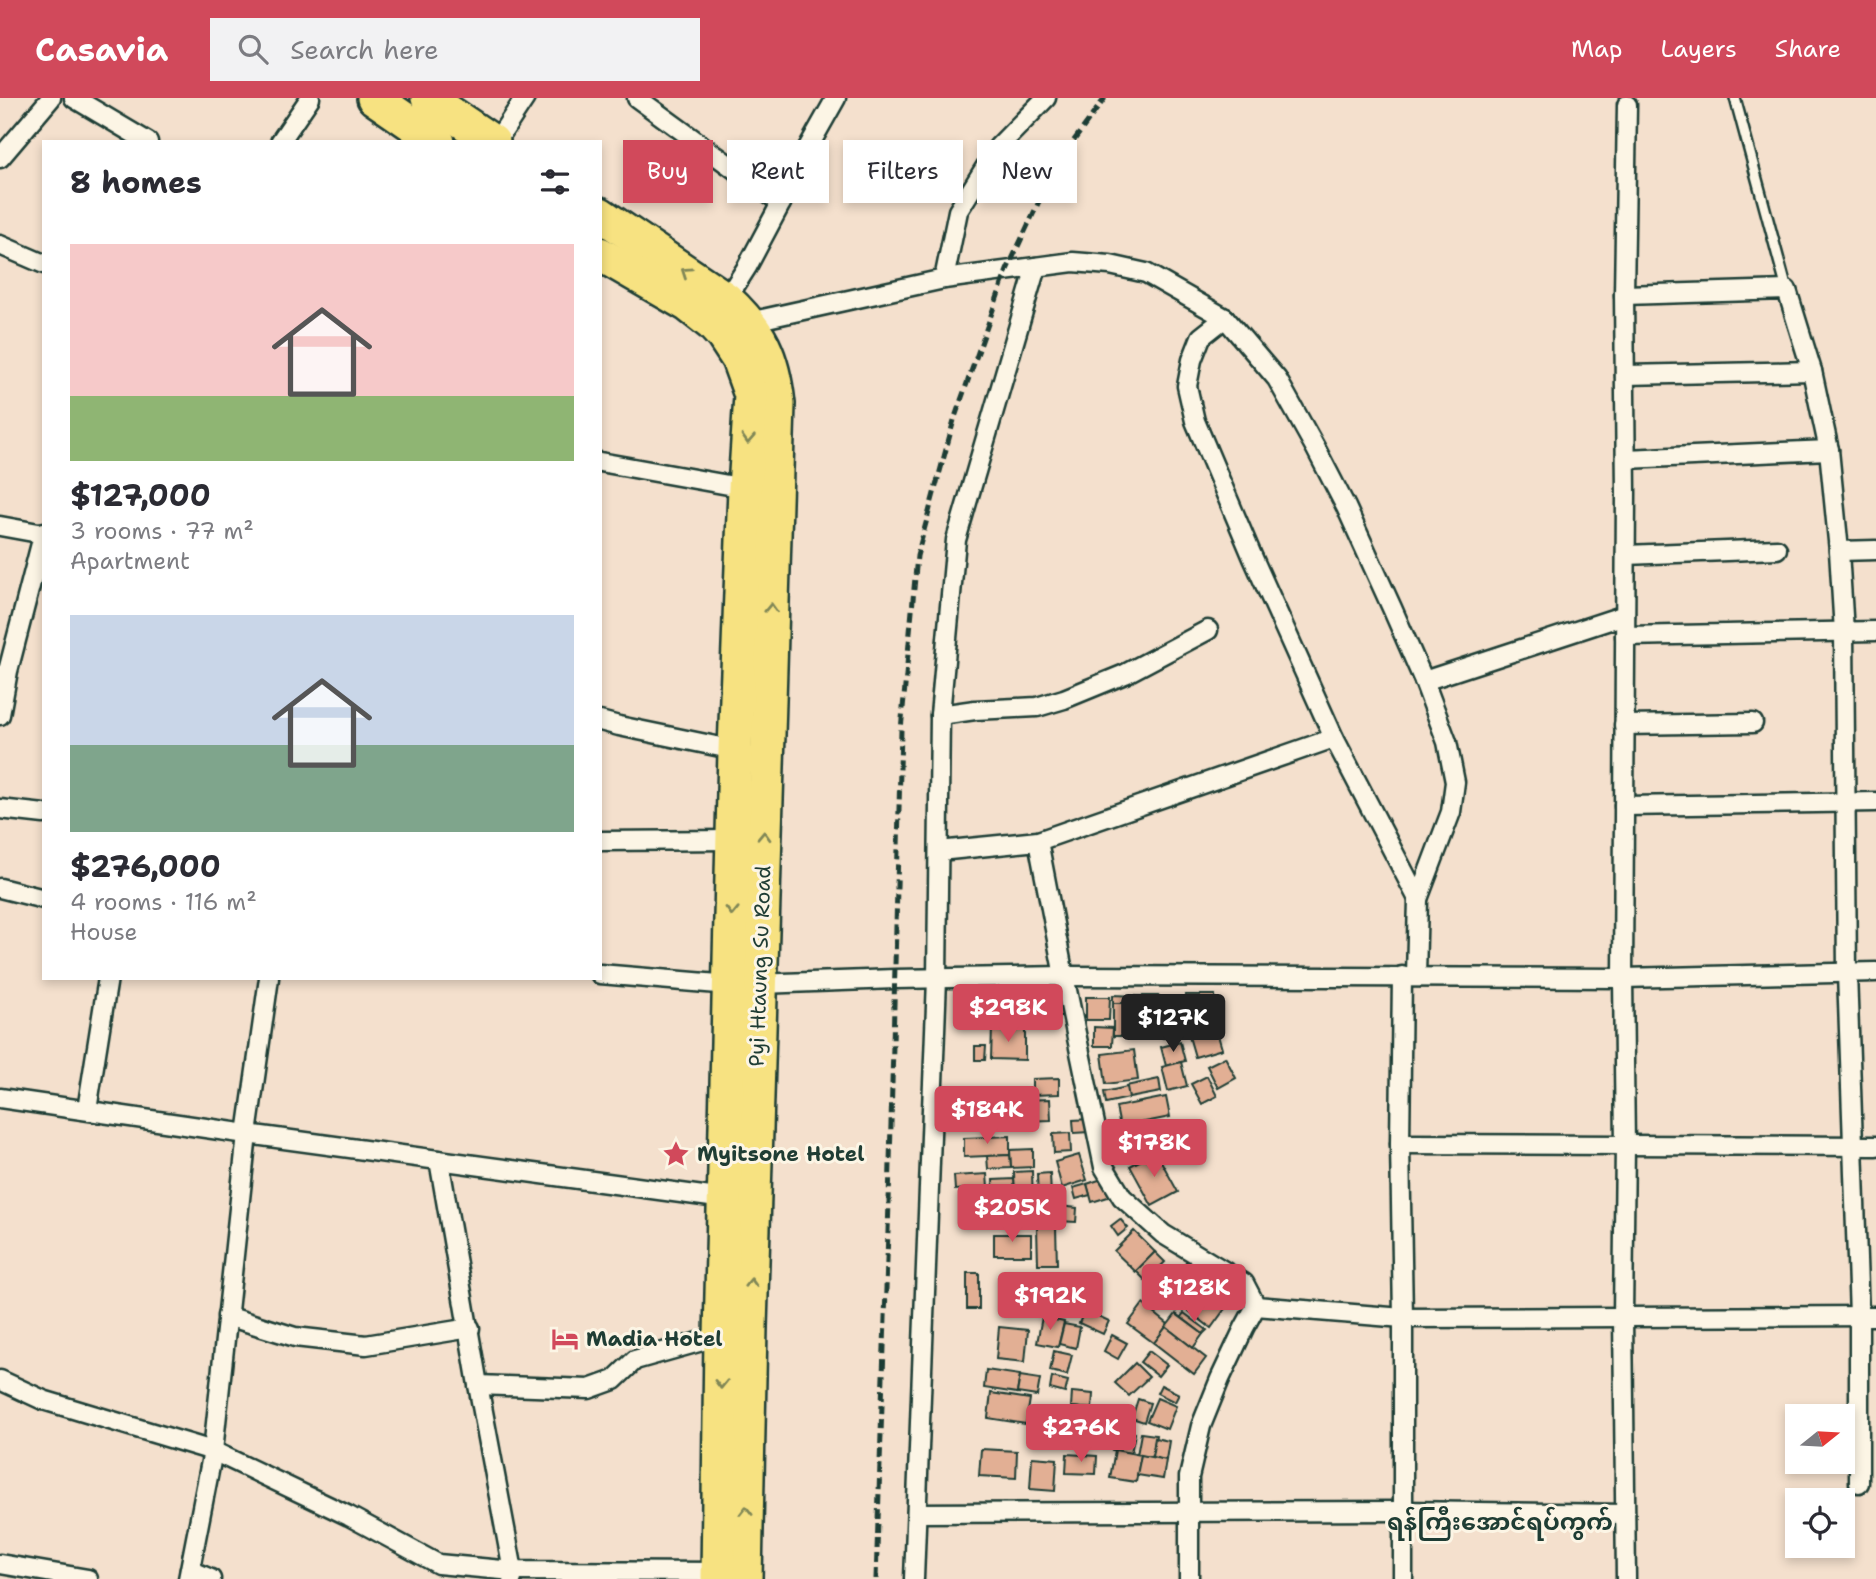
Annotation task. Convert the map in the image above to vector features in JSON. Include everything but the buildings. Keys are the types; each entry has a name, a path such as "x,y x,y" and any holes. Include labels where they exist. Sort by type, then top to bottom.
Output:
{"highway":[{"path":"374,98 435,140"},
{"path":"428,98 492,140"},
{"path":"604,227 719,312 732,349 756,363"},
{"path":"602,255 688,305 749,323 756,363"},
{"name":"Pyi Htaung Su Road","path":"732,1576 739,1198 758,540 778,404 775,377 756,363 751,395 745,488 758,540"},
{"name":"Pyi Htaung Su Road","path":"745,985 733,840 735,750 753,698"}],"street":[{"path":"0,158 51,98"},
{"path":"74,98 145,140"},
{"path":"281,140 310,98"},
{"path":"496,140 525,98"},
{"path":"636,98 727,163"},
{"path":"812,140 836,98"},
{"path":"944,279 958,211 998,146 1045,98"},
{"path":"1626,1579 1623,978 1626,555 1624,295 1627,102"},
{"path":"719,312 781,203"},
{"path":"0,245 42,263"},
{"path":"749,323 944,279 1073,262 1110,265 1146,273 1225,318 1277,379 1316,449 1346,507 1424,681 1447,742 1455,782 1451,812 1418,899 1409,976 1400,1143 1403,1579"},
{"path":"914,1579 937,979 940,715 956,540 1036,267"},
{"path":"1624,295 1787,290 1812,371 1829,450 1844,632 1847,973 1853,1146 1867,1316 1859,1483"},
{"path":"1225,318 1200,337 1192,360 1187,386 1195,421 1334,738 1418,899"},
{"path":"1625,376 1812,371"},
{"path":"1626,459 1829,450"},
{"path":"602,461 745,488"},
{"path":"0,526 42,533"},
{"path":"0,715 8,671 42,537"},
{"path":"1626,555 1777,549"},
{"path":"1839,551 1876,550"},
{"path":"1424,681 1625,615"},
{"path":"940,715 975,710 1037,707 1064,699 1125,674 1208,630"},
{"path":"1625,636 1876,631"},
{"path":"602,722 735,750"},
{"path":"1624,725 1753,723"},
{"path":"939,850 1038,841 1334,738"},
{"path":"1624,806 1876,802"},
{"path":"0,809 42,814"},
{"path":"602,841 733,840"},
{"path":"1038,841 1104,1167 1122,1197 1163,1234 1244,1283 1256,1306"},
{"path":"0,888 42,898"},
{"path":"602,974 745,985 1064,976 1623,978 1876,972"},
{"path":"88,1110 108,980"},
{"path":"211,1579 189,1574 213,1451 247,1134 269,980"},
{"path":"0,1098 439,1160 739,1198"},
{"path":"1400,1143 1876,1146"},
{"path":"439,1160 512,1575"},
{"path":"1256,1306 1403,1318 1867,1316"},
{"path":"1189,1579 1189,1477 1201,1426 1226,1366 1256,1306"},
{"path":"227,1315 295,1336 366,1345 470,1328"},
{"path":"478,1385 589,1389 614,1380 635,1360 736,1331"},
{"path":"0,1380 43,1400 213,1451 349,1516 438,1564 512,1575 732,1576"},
{"path":"917,1513 1402,1511 1625,1514"},
{"path":"0,1564 88,1579"}],"lane":[{"path":"1735,98 1787,290"}],"railway":[{"path":"876,1579 901,730 917,556 954,420 1007,270 1056,165 1105,98"}],"place":[{"name":"Myitsone Hotel","path":"676,1154"},
{"name":"Madia Hotel","path":"565,1339"}],"district":[{"name":"ရန်ကြီးအောင်ရပ်ကွက်","path":"1500,1522"}]}
